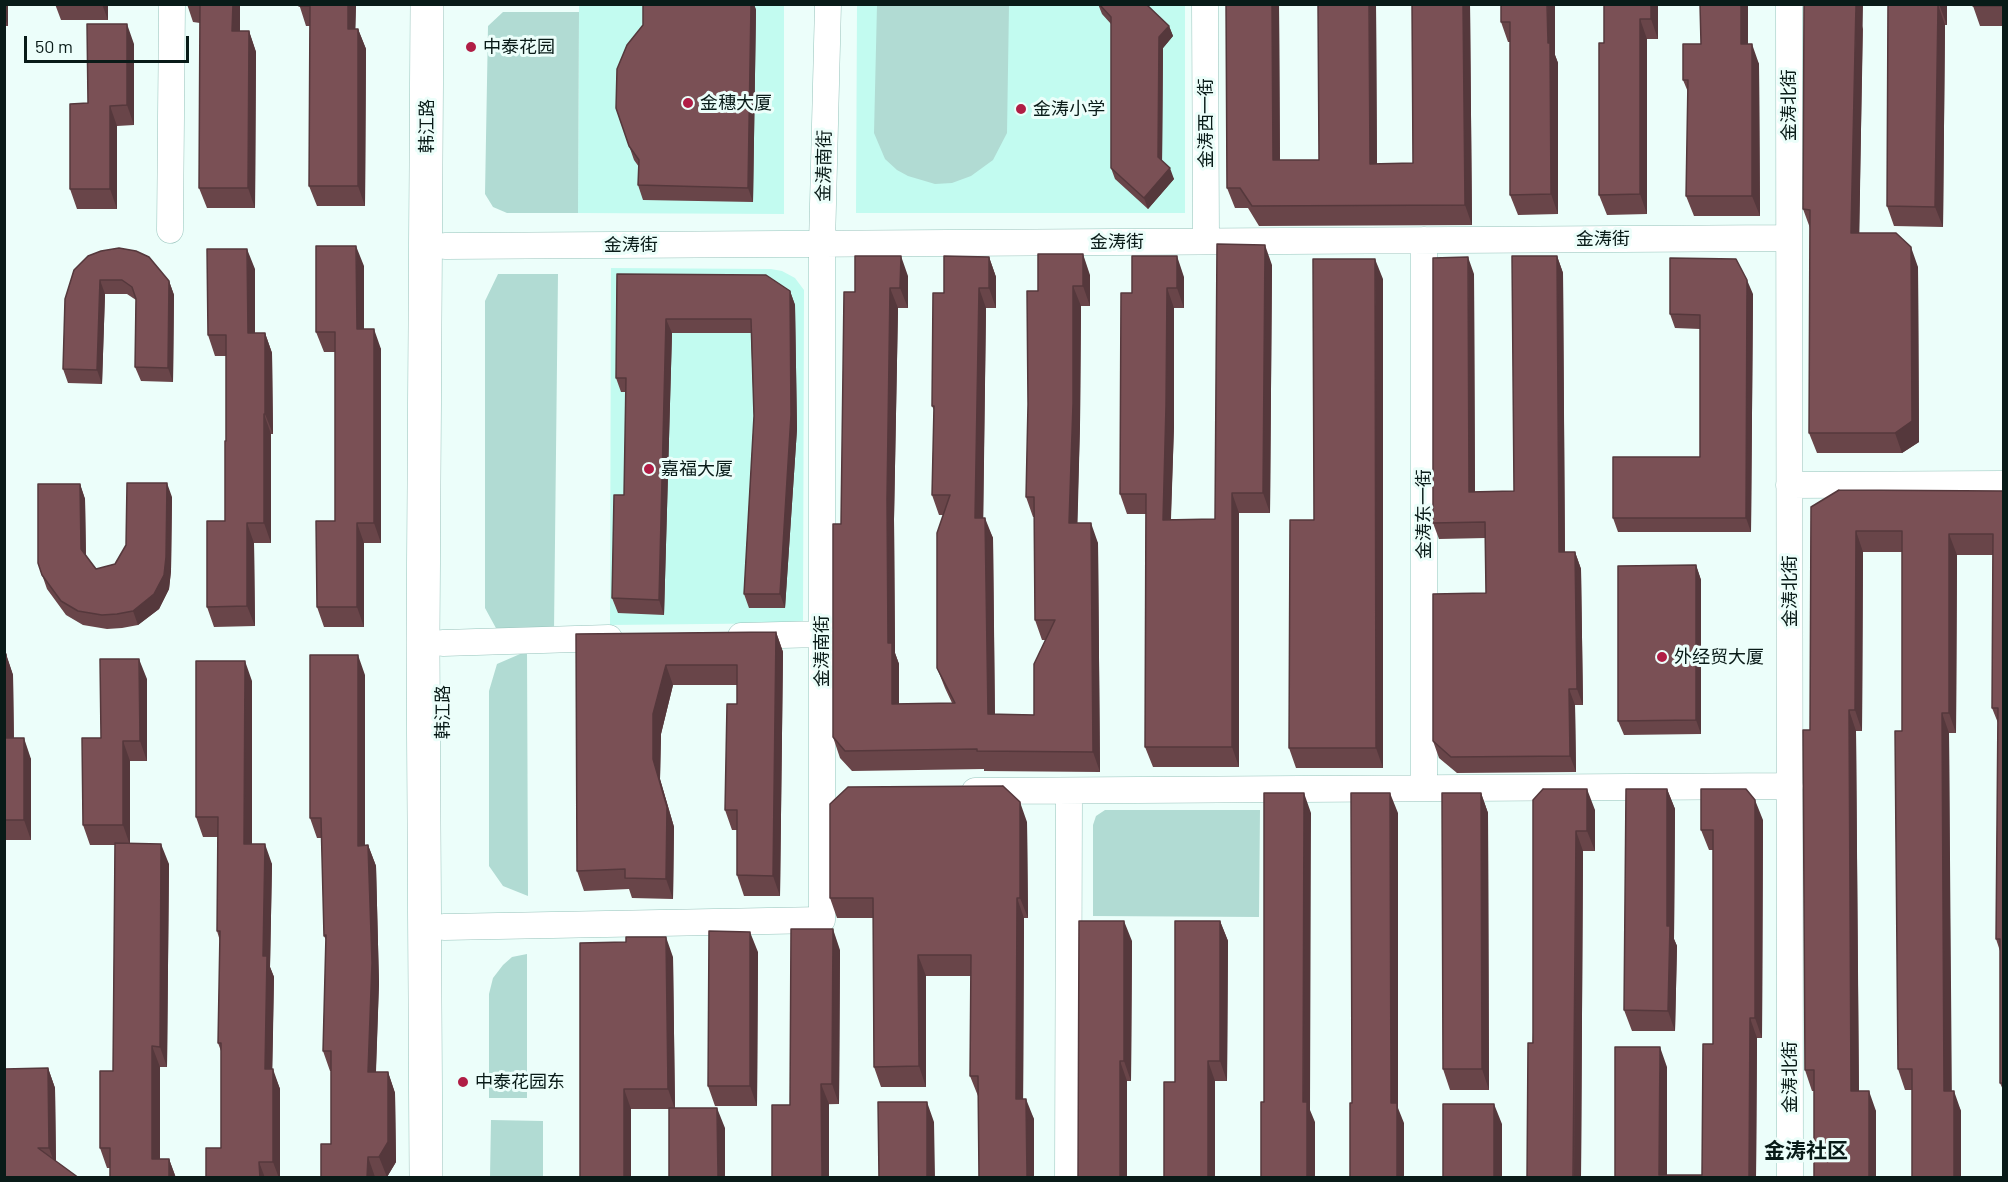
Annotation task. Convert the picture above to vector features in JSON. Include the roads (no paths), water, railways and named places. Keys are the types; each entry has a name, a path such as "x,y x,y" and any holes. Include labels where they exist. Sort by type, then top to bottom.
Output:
{"street":[{"path":"170,230 172,4"},
{"name":"韩江路","path":"427,4 435,246 443,643 445,1178"},
{"name":"韩江路","path":"426,1178 423,643 435,246 446,4"},
{"name":"金涛南街","path":"444,927 822,920 834,792 822,634 822,244 828,4"},
{"name":"金涛西一街","path":"1205,4 1206,242"},
{"name":"金涛北街","path":"1789,4 1790,1178"},
{"name":"金涛街","path":"435,246 1789,238"},
{"name":"金涛东一街","path":"1424,240 1424,788"},
{"path":"1790,485 2004,484"},
{"path":"715,636 822,634"},
{"path":"443,643 632,638"},
{"path":"952,792 1790,786"},
{"path":"1068,1178 1069,791"}],"place":[{"name":"中泰花园","path":"471,47"},
{"name":"金穗大厦","path":"688,103"},
{"name":"金涛小学","path":"1021,109"},
{"name":"嘉福大厦","path":"649,469"},
{"name":"外经贸大厦","path":"1662,657"},
{"name":"中泰花园东","path":"463,1082"}],"district":[{"name":"金涛社区","path":"1806,1151"}]}
